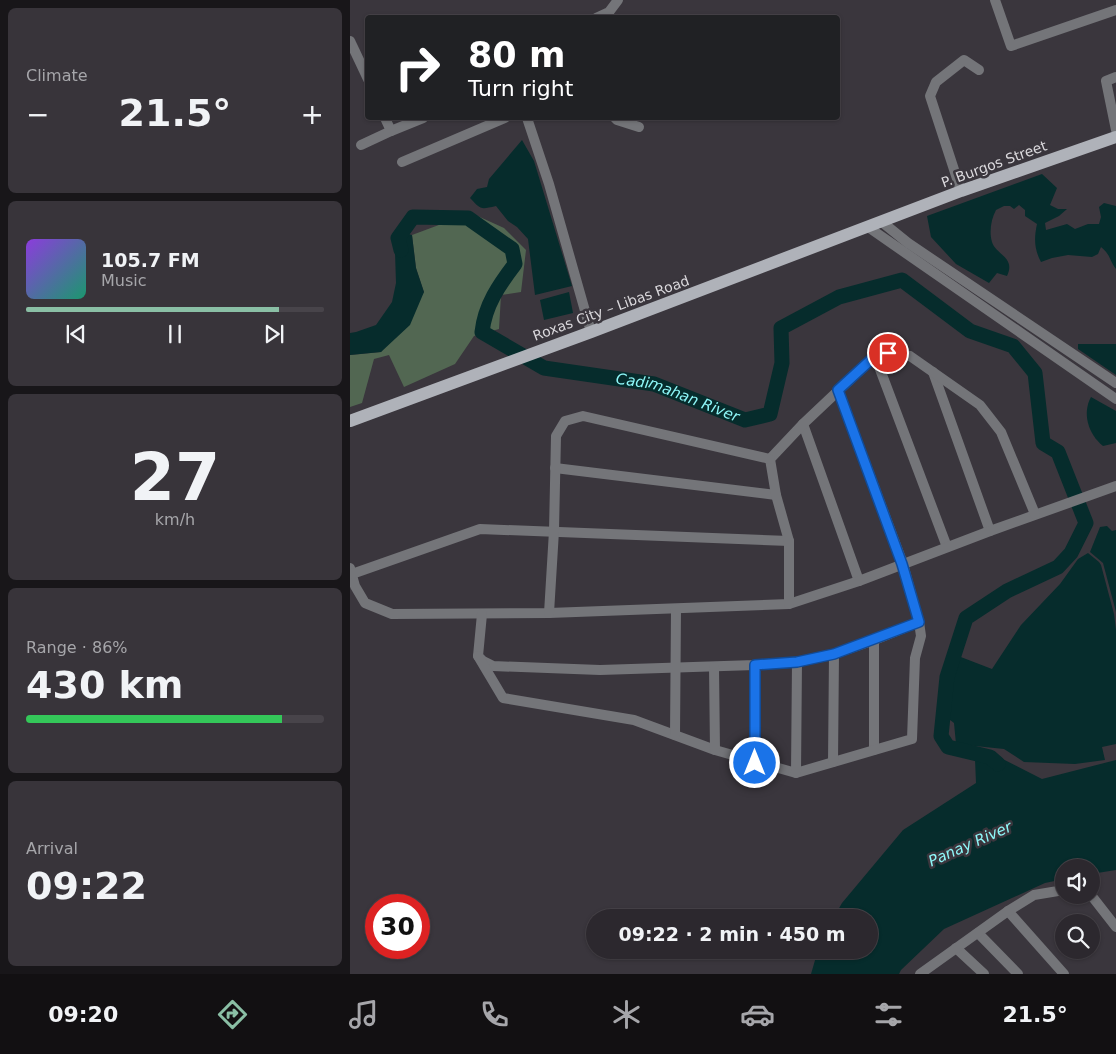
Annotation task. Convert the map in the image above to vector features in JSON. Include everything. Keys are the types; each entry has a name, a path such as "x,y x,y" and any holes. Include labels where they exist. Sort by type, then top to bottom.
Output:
{"main road":[{"name":"P. Burgos Street","path":"882,222 961,191 1116,137"},
{"name":"Roxas City – Libas Road","path":"350,421 882,222"}],"street":[{"path":"608,15 618,0"},
{"path":"995,0 1011,46 1116,10"},
{"path":"350,40 365,72"},
{"path":"961,191 930,96 936,82 964,60 979,70"},
{"path":"1116,77 1106,81 1116,130"},
{"path":"386,120 391,132"},
{"path":"362,145 418,120"},
{"path":"402,162 492,120"},
{"path":"528,120 549,184 591,332"},
{"path":"617,120 639,127"},
{"path":"882,222 908,243 1116,384"},
{"path":"868,227 1116,399"},
{"path":"770,459 803,424 875,356 888,353 910,356 980,405 1001,432 1035,514"},
{"path":"875,356 947,547"},
{"path":"932,371 990,531"},
{"path":"482,614 478,656 503,698 634,720 715,750 755,763 796,773 912,740 915,658 921,636 919,622 902,564 838,390"},
{"path":"550,613 556,436 565,421 583,416 770,459"},
{"path":"803,424 860,581"},
{"path":"770,459 776,495 789,541 789,604"},
{"path":"556,468 776,495"},
{"path":"789,541 480,529 351,571 355,586 365,603 392,614 550,613 789,604 860,581 1035,514 1116,486"},
{"path":"675,735 676,609"},
{"path":"478,656 493,666 600,670 714,667 797,662 834,654 919,622"},
{"path":"874,640 874,750"},
{"path":"833,762 834,654"},
{"path":"796,773 797,662"},
{"path":"755,665 755,763"},
{"path":"714,667 715,750"},
{"path":"920,974 1008,911 1034,895 1055,892"},
{"path":"1098,904 1116,928"},
{"path":"1008,911 1064,974"},
{"path":"978,933 1018,974"},
{"path":"956,948 984,974"}],"shaded area":[{"path":"471,213 504,228 526,250 521,292 501,295 499,329 474,336 455,364 404,387 389,355 374,359 362,403 350,407 350,355 381,352 424,292 416,268 412,235"}],"water":[{"path":"522,140 534,161 572,286 535,295 528,239 517,227 508,221 496,206 481,208 470,198 477,189 487,187 489,179"},
{"path":"1042,174 1057,188 1050,205 1058,209 1067,209 1059,216 1045,223 1046,230 1067,224 1075,229 1088,224 1099,224 1101,217 1099,207 1104,203 1116,206 1116,269 1107,253 1101,247 1098,254 1092,257 1068,255 1041,262 1035,243 1037,224 1025,216 1025,210 1019,205 1014,209 1010,206 1004,206 996,210 994,214 991,230 992,242 1007,260 1009,270 1007,276 997,273 989,283 956,264 931,237 927,216"},
{"path":"397,231 412,235 416,268 424,292 410,325 381,352 350,355 350,333 376,325 392,302 396,283 395,252"},
{"path":"569,292 573,313 544,320 540,300"},
{"path":"1078,344 1116,344 1116,375 1078,349"},
{"path":"1091,397 1116,411 1116,443 1103,446 1090,429 1087,410"},
{"path":"1107,526 1112,531 1116,530 1116,612 1103,563 1090,552 1100,527"},
{"path":"1088,553 1101,565 1114,614 1116,630 1116,744 1102,747 1105,760 1075,764 1024,762 1004,749 956,744 954,723 945,715 942,705 945,682 953,654 992,669 1021,625 1060,584 1078,559"},
{"name":"Panay River","path":"987,751 1042,779 1116,760 1116,870 1100,873 1100,859 1055,859 1055,881 1045,883 944,929 899,974 811,974 815,959 878,959 878,909 839,909 903,830 976,783 975,759"}],"waterway":[{"name":"Cadimahan River","path":"401,250 398,238 413,217 468,218 512,249 515,264 498,288 490,304 482,332 544,368 654,384 745,420 770,414 782,363 781,328 839,297 902,280 970,331 1013,346 1035,373 1043,443 1058,452 1086,523 1071,553 1058,567 1007,591 966,618 947,677 941,736 948,747 990,757 998,764"}],"route":[{"path":"755,763 755,665 797,662 834,654 919,622 902,564 838,390 875,356 888,353"}]}
